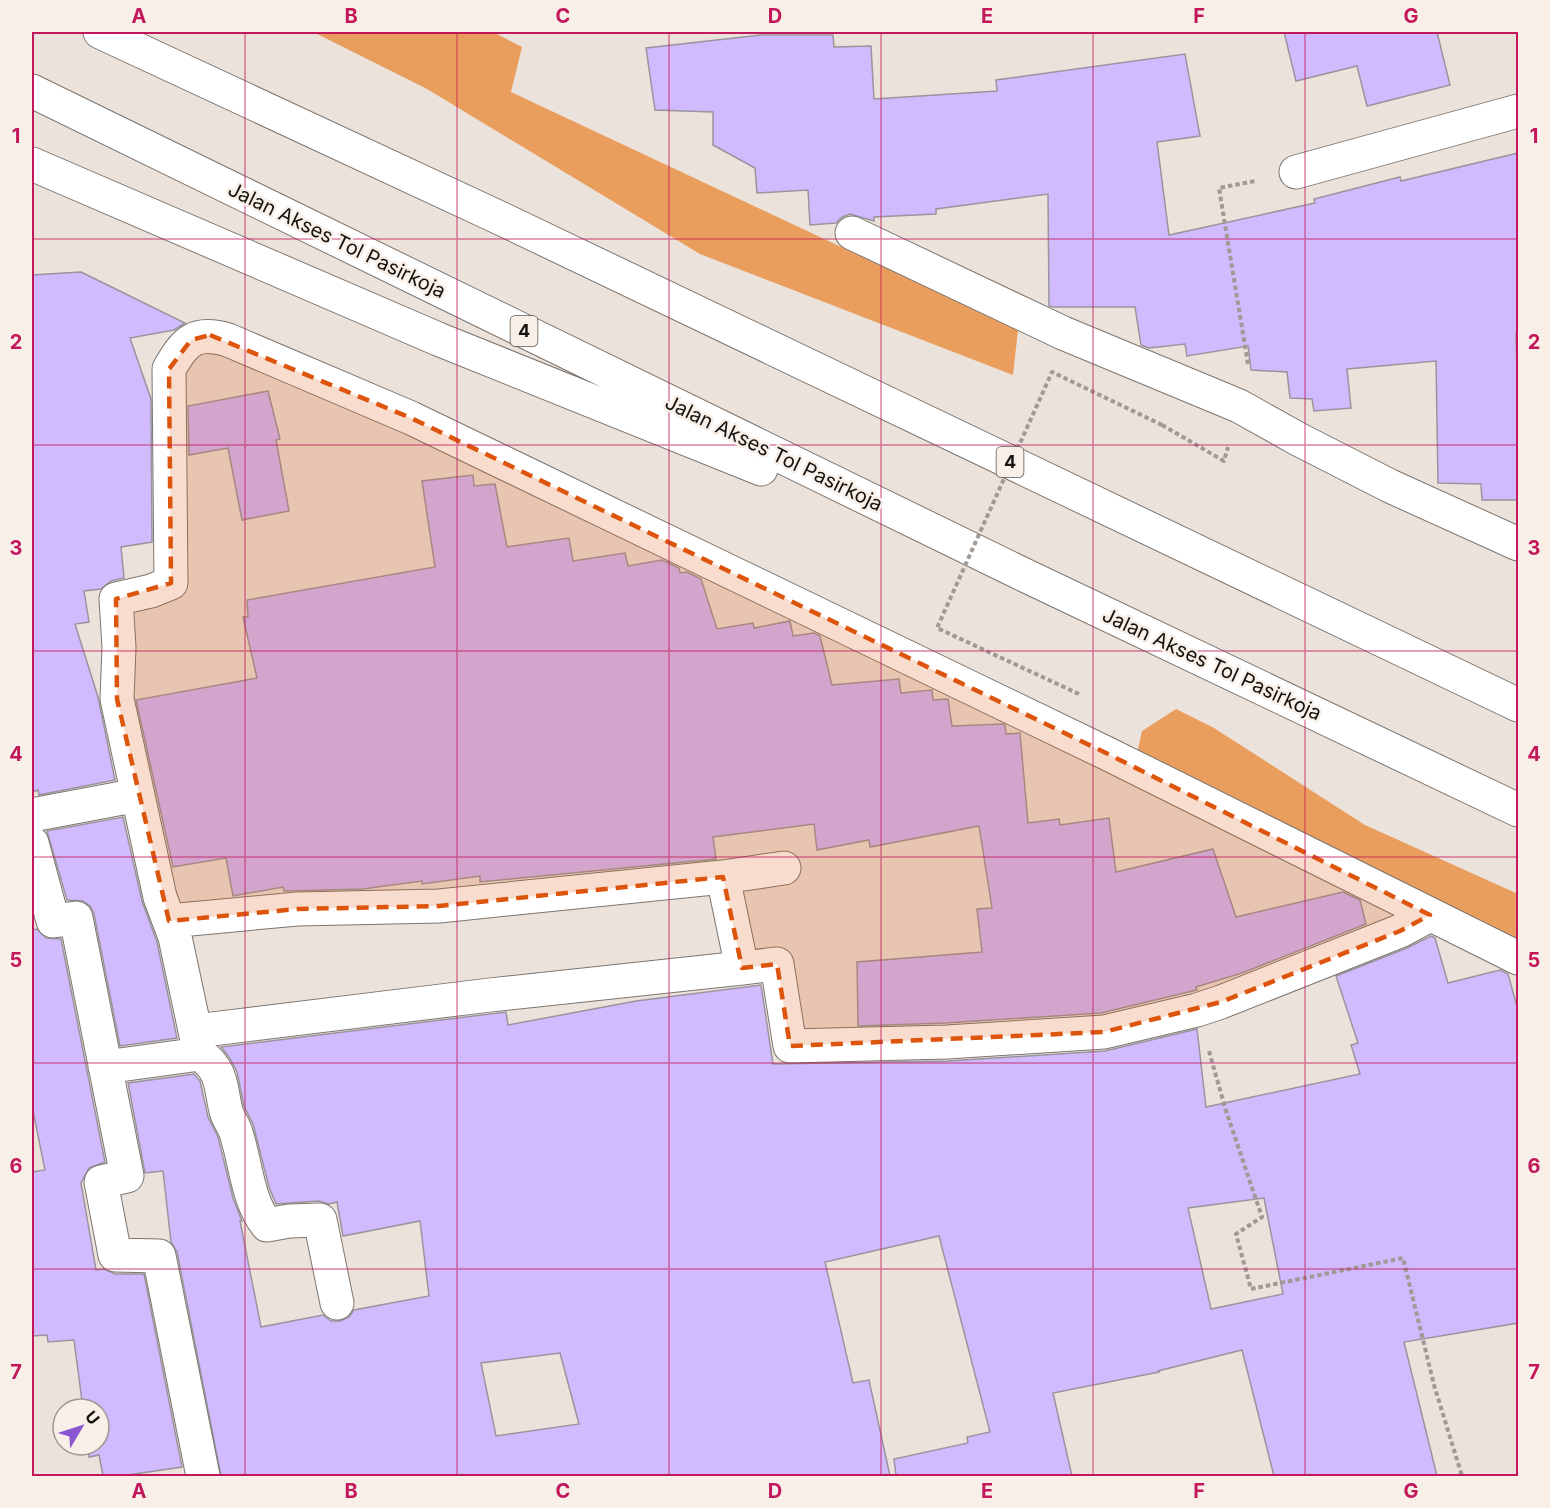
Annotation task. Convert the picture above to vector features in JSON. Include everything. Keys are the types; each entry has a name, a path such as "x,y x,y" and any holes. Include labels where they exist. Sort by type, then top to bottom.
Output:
{"main road":[{"name":"4","path":"100,32 502,219 1518,705"},
{"path":"147,32 502,219"},
{"name":"Jalan Akses Tol Pasirkoja","path":"32,91 1016,571 1518,810"},
{"path":"1296,172 1518,111"},
{"path":"32,164 438,339 1016,571"},
{"path":"852,233 1063,333 1239,406 1390,486 1518,544"},
{"path":"337,1303 320,1220 289,1221 267,1225 257,1213 235,1130 227,1115 220,1079 213,1064 198,1043 175,937 159,897 117,699 119,647 116,599 151,591 171,583 169,369 190,340 210,335 228,340 411,418 1106,753 1518,958"},
{"path":"32,815 138,795"},
{"path":"32,843 52,921 76,918 127,1176 101,1182 115,1255 159,1256 202,1476"},
{"path":"169,921 297,909 439,906 723,877 784,868"},
{"path":"723,877 742,968"},
{"path":"105,1067 198,1043 490,994 777,964 790,1046 946,1042 1104,1032 1197,1010 1296,974 1400,931 1430,915"}],"path":[{"path":"1079,694 937,628 1052,372 1162,425 1224,461 1248,362 1219,188 1296,172"},
{"path":"1197,1010 1226,1111 1262,1217 1236,1234 1251,1289 1403,1258 1434,1385 1462,1476"}],"highlighted area":[{"path":"210,335 411,418 1106,753 1430,915 1400,931 1221,1002 1104,1032 790,1046 777,964 742,968 723,877 439,906 297,909 169,921 117,699 116,599 171,583 169,369 191,340"}],"shaded area":[{"path":"313,32 493,32 522,47 511,92 1018,330 1013,375 700,254 427,89"},
{"path":"1176,709 1214,728 1365,825 1518,894 1518,939 1137,754 1142,731"}],"building":[{"path":"1284,32 1437,32 1450,85 1367,106 1357,66 1296,81"},
{"path":"761,35 833,35 834,47 871,46 874,99 997,91 996,80 1185,54 1200,136 1157,142 1169,235 1315,203 1314,199 1400,177 1401,181 1518,153 1518,333 1516,333 1518,500 1482,500 1481,484 1438,483 1436,361 1347,369 1351,408 1314,411 1312,399 1290,398 1287,372 1251,370 1248,346 1187,356 1185,344 1149,348 1141,345 1135,307 1049,306 1048,194 936,209 936,214 874,217 874,221 850,214 842,217 836,223 810,225 808,190 757,193 755,168 713,145 713,112 655,110 646,48"},
{"path":"81,272 185,323 174,330 130,338 151,399 152,542 121,547 124,578 111,581 101,589 84,591 89,622 75,624 98,697 115,780 39,795 38,790 32,792 32,275"},
{"path":"268,391 280,439 276,440 289,511 242,520 228,448 189,455 188,406"},
{"path":"473,475 474,486 495,484 507,547 569,538 573,561 625,553 628,566 662,560 679,568 680,573 687,572 701,579 717,629 753,623 754,628 790,621 793,636 814,633 820,636 832,685 899,679 901,693 932,690 933,700 948,699 952,726 1003,724 1006,734 1020,733 1028,823 1059,819 1060,825 1109,818 1116,872 1213,849 1236,917 1343,892 1360,900 1366,924 1242,973 1196,987 1197,990 1101,1013 858,1026 857,962 982,952 977,909 992,908 979,826 870,847 869,840 817,850 814,824 713,837 716,859 480,882 480,876 363,889 284,891 283,887 233,896 226,858 173,867 136,700 257,678 243,617 248,617 247,600 435,567 422,481"},
{"path":"123,817 142,901 157,942 177,1038 120,1046 94,914 90,906 83,901 67,900 47,831"},
{"path":"37,929 46,938 61,939 105,1162 89,1168 81,1183 96,1270 104,1269 115,1274 144,1274 182,1467 121,1476 103,1476 99,1457 111,1457 111,1397 81,1397 74,1340 48,1342 47,1335 32,1336 32,1172 45,1170 32,1106 32,930"},
{"path":"1431,936 1435,938 1448,983 1500,970 1508,974 1518,1010 1518,1323 1404,1342 1437,1476 1274,1476 1242,1350 1159,1372 1053,1393 1072,1476 896,1476 894,1459 968,1443 967,1437 990,1432 939,1236 825,1262 853,1383 869,1380 890,1476 221,1476 177,1252 171,1242 163,1171 145,1173 128,1083 194,1074 200,1081 208,1117 218,1137 233,1198 242,1221 240,1221 261,1327 323,1315 331,1321 340,1321 349,1317 354,1310 429,1296 420,1221 343,1236 337,1202 276,1204 269,1187 253,1124 244,1106 237,1072 221,1047 506,1012 508,1025 636,1001 761,985 773,1064 948,1061 1105,1051 1197,1029 1206,1107 1360,1074 1351,1045 1358,1043 1336,976","holes":["1264,1198 1283,1294 1211,1309 1188,1208","560,1353 579,1424 496,1436 481,1363"]}]}
